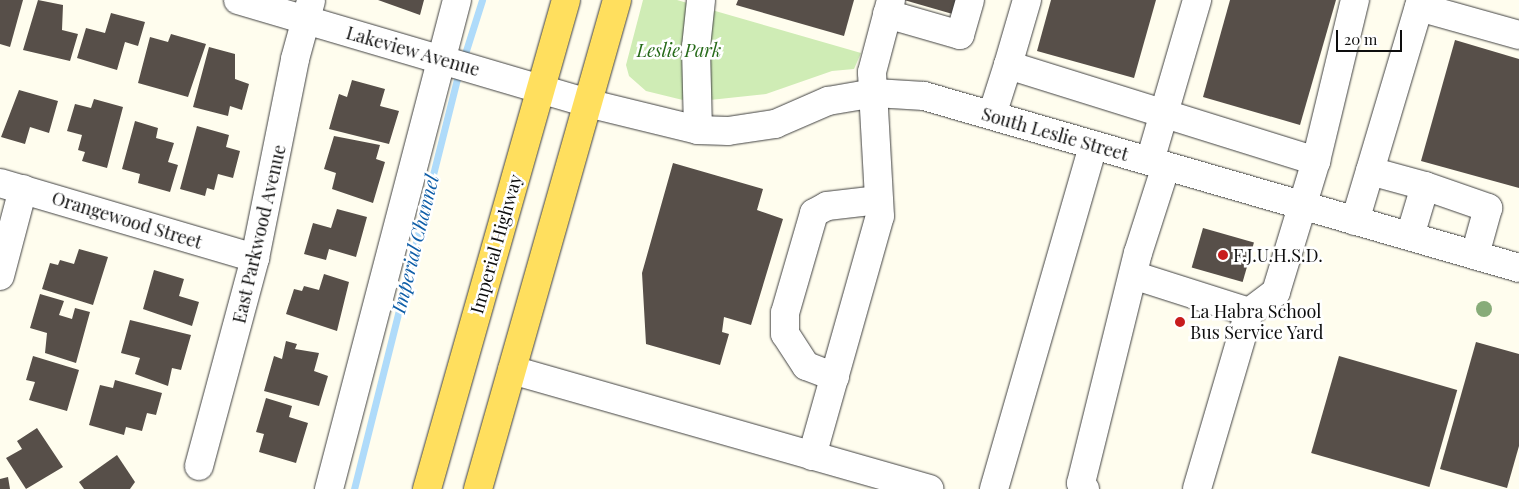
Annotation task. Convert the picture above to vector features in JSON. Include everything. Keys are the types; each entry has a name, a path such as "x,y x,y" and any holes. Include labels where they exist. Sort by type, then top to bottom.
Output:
{"main road":[{"name":"Imperial Highway","path":"427,489 566,0"},
{"path":"478,489 617,0"}],"street":[{"name":"Lakeview Avenue","path":"238,0 309,9 441,59 587,102"},
{"path":"329,489 458,0"},
{"path":"698,130 696,47 701,0"},
{"path":"812,456 880,216 873,62 889,7 960,35 970,0"},
{"path":"992,115 1027,0"},
{"path":"1085,489 1081,482 1136,276 1138,253 1158,164 1163,115 1197,0"},
{"path":"1197,489 1249,312 1276,292 1316,161 1355,0"},
{"path":"1355,221 1420,4 1519,35"},
{"name":"East Parkwood Avenue","path":"199,466 255,258 309,9"},
{"path":"1008,64 1163,115 1316,161"},
{"name":"South Leslie Street","path":"587,102 698,130 728,131 775,124 828,100 875,92 924,96 1519,268"},
{"path":"994,489 1093,145"},
{"path":"1370,171 1424,186 1488,208 1475,256"},
{"path":"0,276 12,186"},
{"name":"Orangewood Street","path":"12,186 255,258"},
{"path":"1410,236 1424,186"},
{"path":"835,377 806,366 786,334 785,313 814,213 827,206 879,200"},
{"path":"1136,276 1249,312"},
{"path":"512,370 929,489"}],"green space":[{"name":"Leslie Park","path":"643,0 677,0 861,53 854,69 832,71 766,94 691,102 646,91 629,76 626,65"}],"building":[{"path":"0,0 23,0 10,47 0,44"},
{"path":"38,0 63,5 62,30 78,34 70,61 23,50"},
{"path":"378,0 424,0 420,15"},
{"path":"738,0 854,0 844,36 736,5"},
{"path":"904,0 960,0 956,15"},
{"path":"1051,0 1156,0 1134,78 1037,51"},
{"path":"1230,0 1336,0 1300,125 1203,97"},
{"path":"111,13 145,22 138,46 125,42 117,70 77,58 86,28 105,33"},
{"path":"171,34 206,44 188,97 138,83 150,37 168,42"},
{"path":"1455,40 1519,59 1519,188 1421,161"},
{"path":"209,47 235,54 235,79 249,84 242,110 230,106 228,116 193,107"},
{"path":"352,80 385,89 380,106 399,111 389,144 329,129 339,94 347,97"},
{"path":"19,90 58,101 49,133 30,127 25,144 1,137"},
{"path":"94,99 123,107 107,168 82,161 85,152 78,150 82,135 67,131 75,104 91,108"},
{"path":"135,121 158,128 156,138 174,143 168,162 178,165 170,192 138,183 140,174 122,169"},
{"path":"197,126 229,135 226,147 240,151 233,178 218,174 214,190 207,188 205,196 180,189"},
{"path":"334,136 380,145 376,159 385,162 373,203 332,189 336,173 324,169"},
{"path":"673,163 763,189 757,210 783,219 751,325 724,317 722,332 729,334 720,365 646,344 642,273"},
{"path":"337,209 367,217 356,257 329,249 326,260 304,254 313,223 331,228"},
{"name":"F.J.U.H.S.D.","path":"1203,228 1254,243 1243,282 1192,267"},
{"path":"79,249 108,257 93,305 42,289 50,263 58,265 60,260 74,264"},
{"path":"154,270 184,279 179,296 199,302 192,326 143,309"},
{"path":"324,274 349,282 337,331 286,314 294,289 302,291 304,286 319,290"},
{"path":"40,294 64,301 59,315 72,319 75,308 90,312 76,363 45,353 47,333 30,328"},
{"path":"130,320 191,335 181,370 172,368 168,386 135,374 140,358 121,353"},
{"path":"286,341 297,344 295,349 319,353 314,371 328,376 319,406 264,391 274,356 282,359"},
{"path":"1476,342 1519,354 1519,446 1507,488 1440,469"},
{"path":"33,356 79,370 67,411 29,400 35,382 26,380"},
{"path":"1339,356 1457,390 1429,487 1311,453"},
{"path":"115,380 162,393 156,415 147,413 142,431 126,427 124,435 89,425 100,385 113,388"},
{"path":"266,398 292,406 289,417 308,423 296,463 259,452 264,434 256,432"},
{"path":"37,428 63,467 26,489 6,458 22,449 17,441"},
{"path":"117,455 135,482 130,489 84,489 79,482"},
{"path":"8,477 10,489 0,489 0,479"}],"waterway":[{"name":"Imperial Channel","path":"463,60 482,0"},
{"name":"Imperial Channel","path":"354,489 459,70"}],"place":[{"name":"F.J.U.H.S.D.","path":"1223,255"},
{"name":"La Habra School Bus Service Yard","path":"1180,322"}]}
